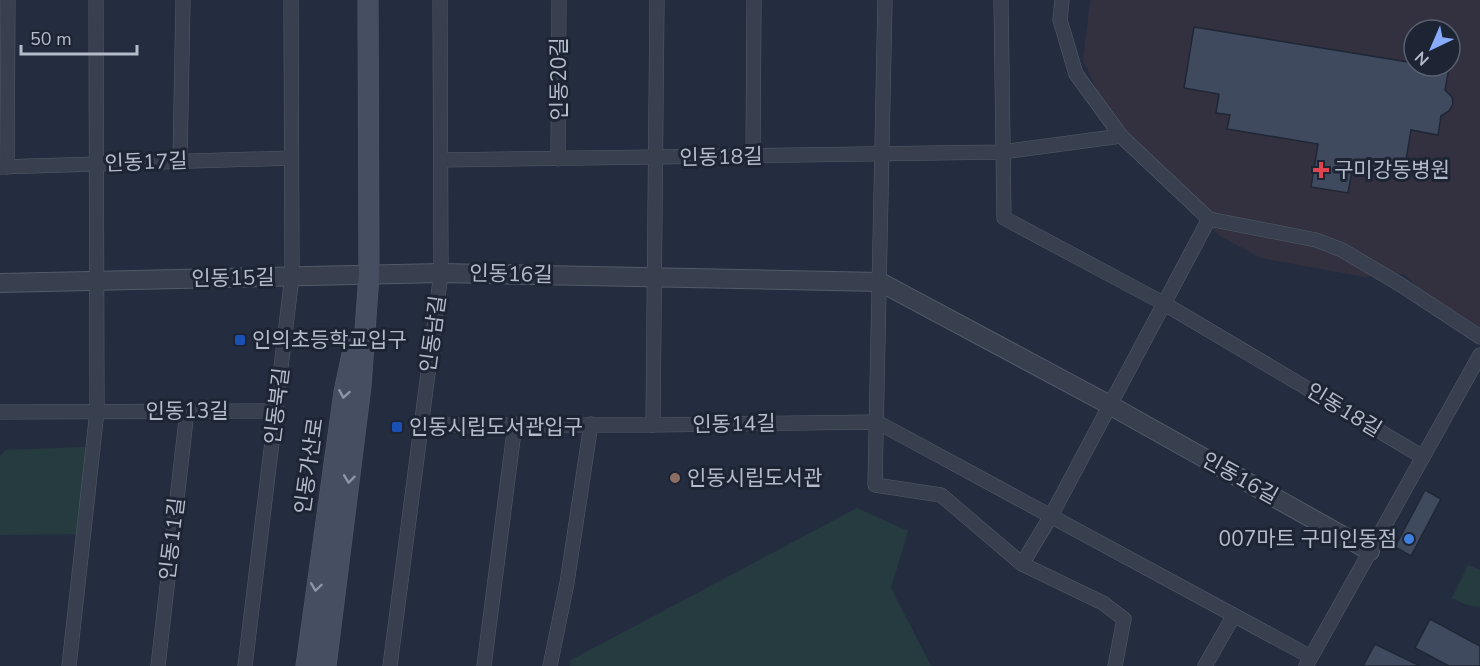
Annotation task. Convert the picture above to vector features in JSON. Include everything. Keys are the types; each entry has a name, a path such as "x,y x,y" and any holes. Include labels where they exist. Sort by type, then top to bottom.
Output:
{"main road":[{"name":"인동가산로","path":"326,666 361,386 369,275 368,0"},
{"name":"인동가산로","path":"306,666 344,392 369,275"}],"street":[{"path":"4,167 8,0"},
{"path":"69,666 97,411 96,0"},
{"path":"180,161 183,0"},
{"name":"인동북길","path":"245,666 292,276 291,0"},
{"name":"인동남길","path":"390,666 441,273 440,0"},
{"name":"인동20길","path":"558,159 559,0"},
{"path":"652,425 657,0"},
{"path":"753,156 754,0"},
{"path":"885,0 875,485 941,495 1022,564 1103,603 1124,619 1115,666"},
{"path":"1001,0 1002,152"},
{"path":"1062,0 1060,20 1076,74 1121,136 1209,219 1316,240 1342,250 1480,337"},
{"name":"인동18길","path":"441,160 1002,152 1121,136"},
{"name":"인동18길","path":"1002,152 1004,218 1164,303 1423,457"},
{"name":"인동17길","path":"4,167 291,158"},
{"path":"1022,564 1051,516 1209,219"},
{"name":"인동16길","path":"369,275 441,273 880,282 1110,405 1370,551"},
{"name":"인동15길","path":"0,283 369,275"},
{"path":"1309,661 1480,355"},
{"name":"인동11길","path":"158,666 187,411"},
{"name":"인동13길","path":"0,412 277,411"},
{"name":"인동14길","path":"421,424 652,425 877,422 1234,615 1309,661"},
{"path":"484,666 515,424"},
{"path":"550,666 567,583 591,424"},
{"path":"1205,666 1234,615"}],"shaded area":[{"name":"구미강동병원","path":"1092,0 1480,0 1480,332 1434,302 1404,274 1364,277 1261,258 1218,235 1107,111 1083,60 1090,1"}],"green space":[{"path":"85,447 95,449 84,534 0,535 0,456 6,450"},
{"path":"857,508 908,531 891,588 931,666 570,666 571,660"},
{"path":"1468,565 1480,570 1480,607 1467,605 1452,598"}],"building":[{"path":"1194,27 1402,61 1402,78 1447,78 1445,90 1452,97 1453,104 1449,111 1441,116 1438,135 1411,130 1403,178 1352,170 1348,193 1311,187 1318,144 1227,129 1230,115 1216,113 1219,94 1184,88"},
{"path":"1425,490 1441,499 1411,556 1395,547"},
{"path":"1430,619 1480,646 1480,666 1449,666 1415,648"},
{"path":"1375,644 1420,666 1363,666"}],"place":[{"name":"구미강동병원","path":"1321,170"},
{"name":"인의초등학교입구","path":"240,340"},
{"name":"인동시립도서관입구","path":"397,427"},
{"name":"인동시립도서관","path":"675,478"},
{"name":"007마트 구미인동점","path":"1409,539"}]}
